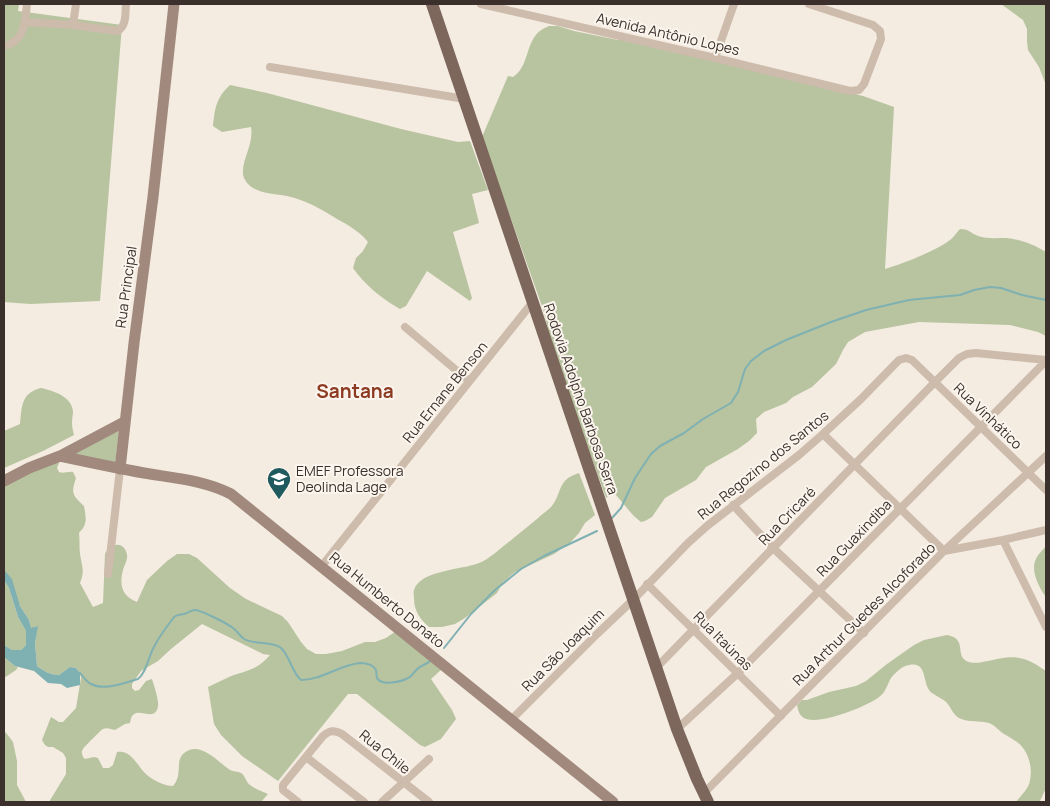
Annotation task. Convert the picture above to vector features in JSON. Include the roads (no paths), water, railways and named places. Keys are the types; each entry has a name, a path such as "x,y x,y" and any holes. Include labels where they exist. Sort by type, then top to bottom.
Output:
{"main road":[{"name":"Rua Principal","path":"120,469 174,4"},
{"name":"Rodovia Adolpho Barbosa Serra","path":"432,4 677,729 706,798"},
{"path":"4,481 29,468 60,456 124,422"},
{"name":"Rua Humberto Donato","path":"60,456 120,469 207,484 222,489 238,499 613,802"}],"street":[{"path":"4,46 18,38 22,31 27,4"},
{"path":"73,25 76,4"},
{"path":"25,22 119,30 124,26 126,4"},
{"name":"Avenida Antônio Lopes","path":"481,4 850,91 855,91 862,87 881,39 880,31 873,25 809,4"},
{"path":"715,58 734,4"},
{"path":"270,67 464,99"},
{"name":"Rua Ernane Benson","path":"321,567 532,303"},
{"path":"405,326 469,381"},
{"name":"Rua Cricaré","path":"656,668 959,358 967,354 976,353 1046,360"},
{"name":"Rua Regozino dos Santos","path":"634,599 688,543 823,434 899,360 906,358 912,360"},
{"name":"Rua Vinhático","path":"912,360 1046,490"},
{"name":"Rua Guaxindiba","path":"677,729 738,673 1046,360"},
{"path":"823,434 944,551 1046,530"},
{"name":"Rua Arthur Guedes Alcoforado","path":"706,798 781,716 944,551 1046,456"},
{"name":"Rua Principal","path":"108,574 120,469"},
{"path":"733,505 774,548 864,633"},
{"path":"1003,540 1046,627"},
{"name":"Rua Itaúnas","path":"647,584 781,716"},
{"name":"Rua São Joaquim","path":"511,720 634,599"},
{"name":"Rua Chile","path":"306,757 323,736 331,731 336,731 429,802"},
{"path":"298,802 283,790 283,785 306,757 364,802"},
{"path":"382,802 428,759"}],"water":[{"path":"4,570 12,579 20,606 29,620 31,628 38,626 35,643 37,666 47,672 59,675 70,667 76,668 80,673 80,685 67,688 61,684 48,683 34,671 15,666 4,657 4,645 12,650 21,650 26,645 26,631 18,617 9,588 4,580"}],"waterway":[{"path":"612,518 621,508 635,478 651,454 660,446 731,403 738,392 745,369 751,361 764,351 831,322 866,310 909,300 960,295 990,287 1001,288 1046,300"},
{"path":"444,648 471,614 495,590 521,569 597,531"},
{"path":"80,673 89,683 102,687 115,686 138,679 158,639 174,617 192,610 226,624 248,641 278,646 287,655 295,673 301,680 316,678 345,666 360,663 373,666 377,677 382,682 395,682 408,678 418,668 430,661"}],"place":[{"name":"EMEF Professora Deolinda Lage","path":"279,500"}],"district":[{"name":"Santana","path":"355,391"}]}
